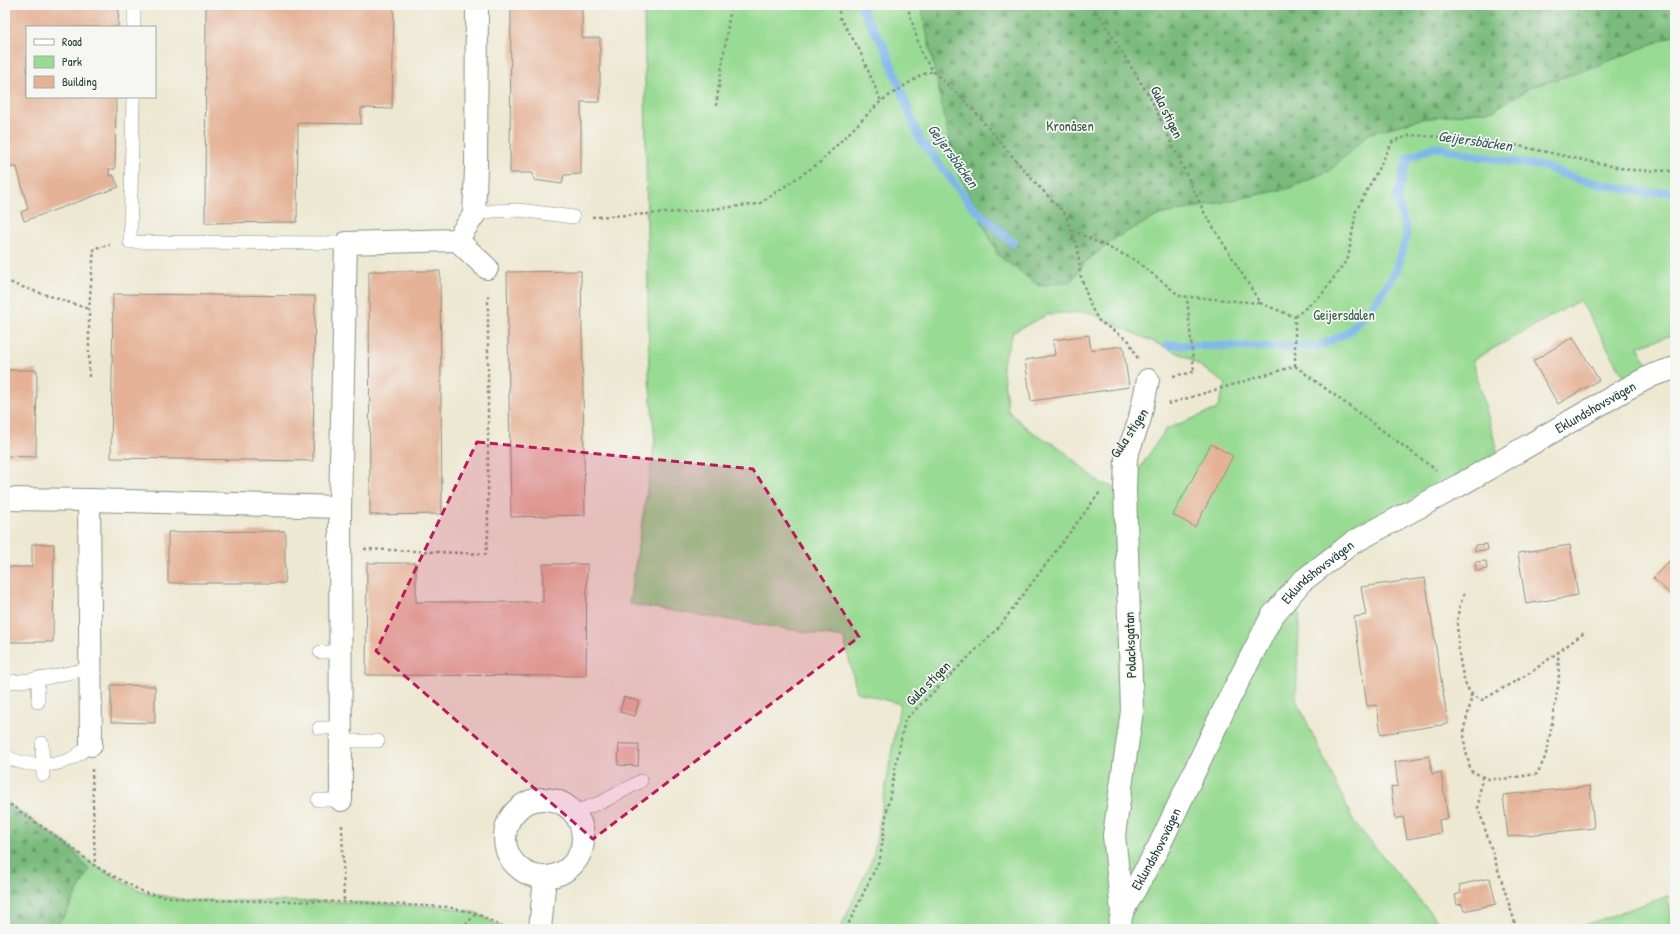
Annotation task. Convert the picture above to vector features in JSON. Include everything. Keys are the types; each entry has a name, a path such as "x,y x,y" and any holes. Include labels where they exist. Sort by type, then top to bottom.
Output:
{"street":[{"path":"457,240 474,215 476,168 477,5"},
{"path":"341,800 341,734 330,652 340,547 346,243 457,240 487,268"},
{"name":"Eklundshovsvägen","path":"1120,921 1161,841 1228,701 1272,616 1301,582 1352,543 1458,486 1630,387 1653,375 1675,368"},
{"name":"Polacksgatan","path":"1120,921 1114,835 1132,711 1125,490 1126,457 1139,422 1148,380"},
{"path":"5,499 340,507"},
{"path":"89,500 91,745"},
{"path":"544,799 562,803 574,812 580,820 584,838 582,852 575,863 559,875 545,878 531,875 515,864 506,848 507,826 512,816 518,809 528,802 544,799"},
{"path":"540,929 545,878"}],"lane":[{"path":"134,5 134,26"},
{"path":"133,98 130,242 346,243"},
{"path":"474,215 493,211 518,210 573,218"},
{"path":"5,685 11,682 91,668"},
{"path":"38,678 38,702"},
{"path":"319,728 378,741"},
{"path":"42,743 42,770"},
{"path":"42,770 71,759 91,745"},
{"path":"5,756 12,760 30,764 42,770"},
{"path":"574,812 602,802 641,781"},
{"path":"318,800 341,800"}],"path":[{"path":"716,106 731,5"},
{"path":"838,5 840,18 859,49 881,101"},
{"path":"907,5 922,55 933,71 969,105 1030,177 1065,214 1078,249 1080,274 1091,307 1099,321 1129,341 1148,380 1194,372 1187,297"},
{"name":"Gula stigen","path":"1093,5 1151,99 1204,212 1260,303"},
{"path":"573,218 649,215 759,204 818,163 881,101 921,75 933,71"},
{"path":"1295,316 1322,294 1348,258 1356,211 1393,141 1411,135 1457,138 1514,145 1630,170 1675,171"},
{"path":"1072,230 1134,260 1180,296 1260,303 1295,316"},
{"path":"89,377 89,309 94,248 130,242"},
{"path":"340,547 376,551 486,554 488,535 487,268"},
{"path":"5,280 89,309"},
{"path":"1295,316 1295,366"},
{"path":"1166,405 1295,366"},
{"path":"1295,366 1458,486"},
{"name":"Gula stigen","path":"846,929 880,859 887,810 906,720 999,627 1102,489"},
{"path":"1464,594 1459,608 1458,641 1464,680 1471,694 1471,704 1465,726 1464,748 1471,771 1488,779 1502,779 1536,774 1544,760 1548,747 1560,680 1558,652"},
{"path":"1471,694 1482,700 1530,673 1584,633"},
{"path":"91,745 95,866"},
{"path":"1482,776 1478,807 1517,929"},
{"path":"341,800 344,902"},
{"path":"5,801 67,844 95,866 145,893 186,900 344,902 447,907 476,913 506,929"},
{"path":"461,929 476,913"}],"highlighted area":[{"path":"477,442 753,469 859,637 593,839 376,651"}],"green space":[{"name":"Geijersdalen","path":"644,5 921,5 923,14 1072,281 1084,263 1117,237 1159,215 1290,188 1329,170 1370,133 1421,119 1494,110 1531,87 1583,71 1675,35 1675,334 1638,346 1653,375 1630,387 1580,300 1473,360 1500,462 1301,582 1296,699 1354,822 1444,929 840,929 873,857 900,704 857,692 844,638 629,604 655,441 649,378","holes":["1087,312 1187,357 1226,384 1217,409 1166,429 1125,490 1100,483 1060,448 1029,430 1008,411 1002,366 1013,332 1049,314"]},
{"name":"Kronåsen","path":"921,5 1675,5 1675,35 1583,71 1531,87 1494,110 1421,119 1370,133 1329,171 1290,188 1159,215 1117,237 1084,263 1072,281 1039,286 998,255 954,163"},
{"path":"5,801 67,844 89,870 65,915 53,929 5,929"},
{"path":"67,844 95,866 145,893 186,900 344,902 447,907 476,913 505,929 53,929 65,915 89,870"},
{"path":"1668,896 1673,929 1573,929"}],"building":[{"path":"5,5 119,5 118,26 26,26 26,98 116,98 115,169 109,169 109,176 113,175 119,187 24,221 21,212 28,209 17,167 5,167"},
{"path":"206,5 394,5 392,109 361,108 361,124 298,123 297,222 205,223"},
{"path":"511,5 582,5 582,38 600,38 600,102 581,102 581,174 564,175 562,184 534,180 533,173 510,173"},
{"path":"369,271 440,271 442,514 370,515"},
{"path":"581,271 585,515 511,517 507,272"},
{"path":"113,294 315,296 313,461 111,458"},
{"path":"1089,335 1091,350 1123,346 1129,387 1031,401 1025,360 1055,355 1053,340"},
{"path":"1573,337 1599,380 1558,404 1533,361"},
{"path":"5,370 37,370 36,457 5,456"},
{"path":"1211,444 1233,456 1195,527 1173,515"},
{"path":"285,531 285,583 168,583 168,532"},
{"path":"32,544 54,544 53,642 5,642 5,567 32,567"},
{"path":"1487,544 1488,550 1475,551 1475,545"},
{"path":"1570,545 1578,595 1526,604 1518,553"},
{"path":"1675,555 1675,599 1653,578"},
{"path":"1486,561 1487,569 1476,571 1475,562"},
{"path":"367,563 416,563 416,602 543,602 543,564 587,564 586,676 366,675"},
{"path":"1425,578 1448,724 1381,734 1377,705 1367,706 1354,617 1366,615 1361,587"},
{"path":"111,685 155,686 155,723 111,722"},
{"path":"624,697 639,701 635,716 620,712"},
{"path":"619,744 639,744 638,766 618,765"},
{"path":"1429,756 1432,774 1441,772 1448,818 1439,820 1441,833 1407,839 1403,817 1395,819 1391,787 1398,786 1395,762"},
{"path":"1590,786 1594,828 1508,837 1503,795"},
{"path":"1490,878 1496,904 1464,911 1462,904 1457,905 1455,895 1461,893 1459,885"}],"waterway":[{"name":"Geijersbäcken","path":"862,5 862,10 885,48 919,138 972,206 1013,243"},
{"name":"Geijersbäcken","path":"1168,345 1274,347 1319,346 1349,332 1371,308 1396,272 1407,235 1397,198 1408,158 1434,147 1494,159 1542,166 1580,180 1648,193 1675,191"}]}
